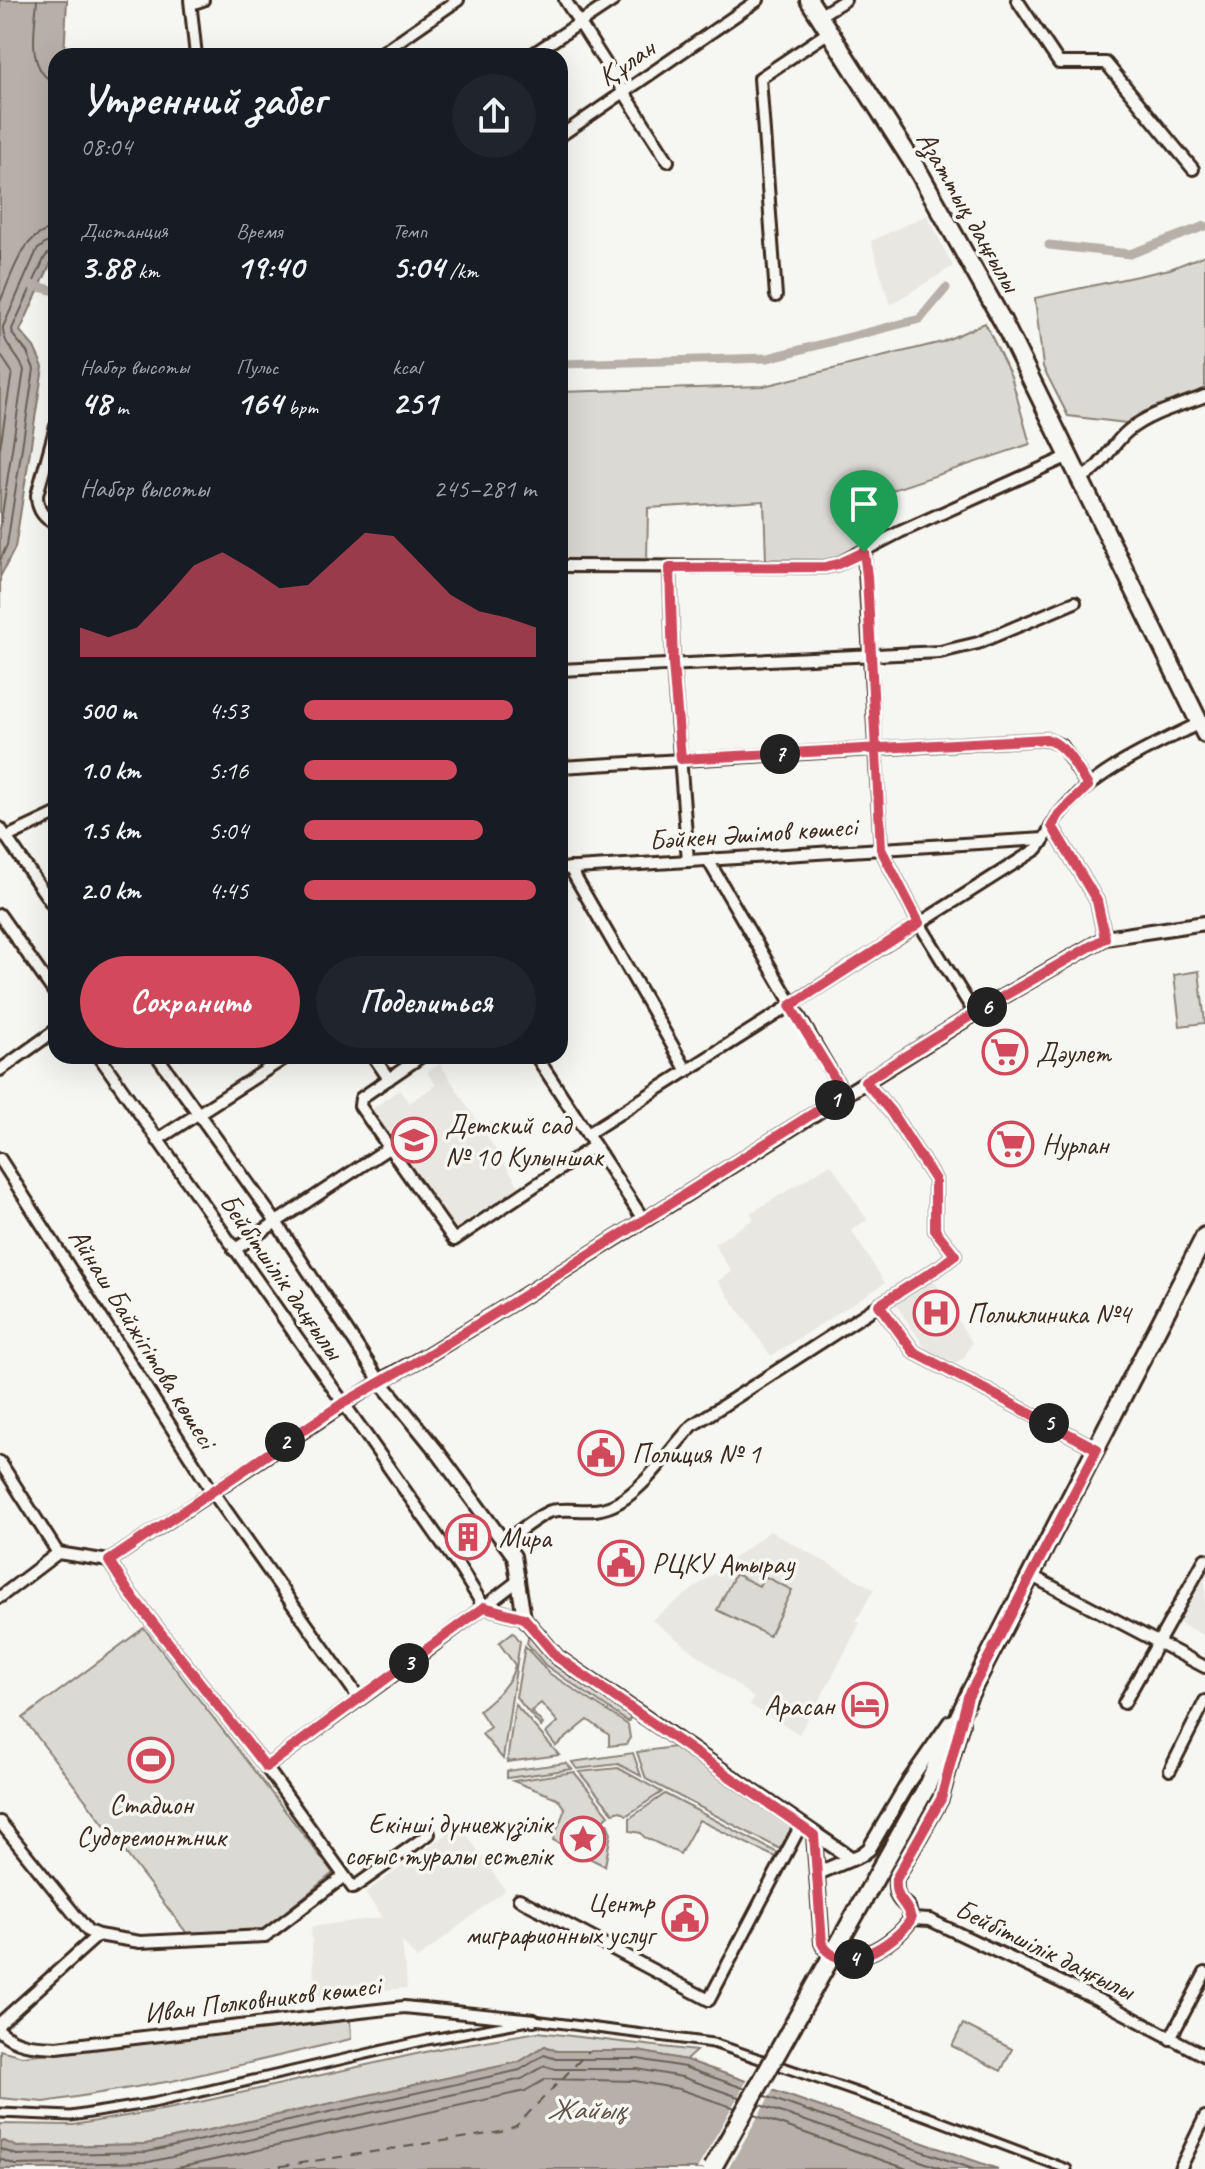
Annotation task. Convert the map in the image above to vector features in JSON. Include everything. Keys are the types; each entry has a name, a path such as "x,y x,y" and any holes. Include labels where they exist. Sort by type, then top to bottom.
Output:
{"main road":[{"name":"Азаттық даңғылы","path":"809,0 920,174 1003,322 1202,728"},
{"path":"712,2169 925,1790 968,1697 1205,1236"}],"street":[{"path":"195,48 190,2 203,0"},
{"path":"389,48 458,0"},
{"path":"565,0 668,161"},
{"path":"542,48 614,0"},
{"name":"Құлан","path":"568,131 758,0"},
{"path":"819,16 845,0"},
{"path":"1017,0 1059,63 1106,63 1193,169"},
{"path":"776,296 760,78 829,32"},
{"path":"1080,478 1093,473 1125,433 1138,423 1205,396"},
{"path":"48,455 37,506 48,518"},
{"path":"568,566 825,567 838,564 900,532 1069,456"},
{"path":"864,552 881,849 919,923 975,1014"},
{"path":"670,568 673,664 688,861"},
{"path":"568,670 940,652 978,643 1075,602"},
{"path":"587,1134 1037,849 1059,814 1088,786 1146,749 1202,728"},
{"path":"568,766 1046,739 1062,746 1088,786"},
{"path":"48,817 3,833 48,898"},
{"path":"1052,826 1097,901 1105,938"},
{"name":"Бәйкен Әшімов көшесі","path":"568,869 1044,839"},
{"path":"708,860 790,1006 844,1094"},
{"path":"568,874 687,1071"},
{"path":"0,915 48,984"},
{"path":"0,1597 58,1553 109,1561 342,1404 438,1349 865,1081 1105,938 1205,923"},
{"path":"0,1070 48,1036"},
{"name":"Бейбітшілік даңғылы","path":"105,1064 484,1607"},
{"name":"Бейбітшілік даңғылы","path":"163,1064 276,1222 380,1381 514,1556 524,1618"},
{"path":"157,1140 275,1064"},
{"path":"379,1064 389,1079"},
{"path":"411,1064 359,1102 454,1240 594,1146"},
{"path":"541,1064 643,1219"},
{"path":"504,1542 550,1511 590,1512 617,1503 648,1479 693,1425 955,1255 935,1230 935,1180 891,1112 865,1081"},
{"path":"234,1250 390,1147"},
{"name":"Айнаш Байжігітова көшесі","path":"0,1159 212,1491 359,1698"},
{"path":"879,1305 914,1352 1097,1449"},
{"path":"0,1462 58,1553"},
{"path":"1124,1703 1205,1559"},
{"path":"109,1561 128,1591 266,1767 353,1888 429,1834"},
{"path":"1032,1576 1205,1667"},
{"path":"266,1767 519,1580"},
{"path":"484,1607 524,1618 557,1657 852,1859"},
{"path":"818,1873 869,1849 914,1774 968,1697"},
{"path":"911,1919 908,1907 895,1892 896,1879 941,1799 968,1697"},
{"path":"1170,1770 1205,1701"},
{"path":"0,1822 88,1931 140,1942 265,1936 343,1877"},
{"path":"519,1899 709,2000 801,1825"},
{"name":"Бейбітшілік даңғылы","path":"814,1835 822,1943 827,1953 853,1959 870,1952 906,1928 911,1919 930,1920 1103,2002 1205,2056"},
{"path":"0,2023 98,1935"},
{"path":"1170,2039 1205,1973"},
{"name":"Иван Полковников көшесі","path":"0,2031 9,2039 25,2045 57,2047 404,2007 534,2020"},
{"path":"0,2113 71,2116 153,2103 427,2040 534,2020 713,2043 926,2116 1067,2169"},
{"path":"1180,2169 1205,2117"}],"shaded area":[{"path":"927,215 953,266 890,305 871,241"},
{"path":"1205,255 1205,392 1126,423 1068,416 1043,367 1035,298 1170,269"},
{"path":"985,323 1011,376 1030,444 865,499 878,535 829,561 766,560 764,501 648,508 647,561 568,559 568,392 764,386 942,342"},
{"path":"1199,971 1205,1023 1180,1026 1174,975"},
{"path":"440,1064 521,1189 459,1234 369,1111 399,1090 409,1103 436,1085 427,1072"},
{"path":"831,1164 867,1220 851,1230 885,1283 771,1356 718,1281 732,1272 714,1244 754,1219 751,1213"},
{"path":"932,1278 972,1343 964,1358 955,1363 932,1358 895,1303"},
{"path":"770,1531 874,1589 856,1621 860,1623 799,1734 750,1705 754,1698 652,1620"},
{"path":"735,1574 759,1586 764,1576 792,1590 769,1636 717,1610"},
{"path":"1205,1577 1205,1636 1179,1623"},
{"name":"Стадион Судоремонтник","path":"144,1628 333,1873 261,1932 189,1936 23,1718"},
{"path":"513,1632 520,1641 503,1759 482,1734 490,1727 479,1710 510,1679 515,1665 499,1643"},
{"path":"529,1635 553,1663 632,1714 628,1722 545,1665 527,1643"},
{"path":"525,1646 549,1673 628,1725 630,1738 626,1744 609,1746 609,1735 588,1720 556,1746 546,1733 558,1722 541,1703 531,1711 543,1724 541,1727 516,1697"},
{"path":"515,1704 559,1755 507,1762"},
{"path":"674,1747 793,1825 780,1849 646,1779 637,1752"},
{"path":"633,1753 641,1776 618,1764 577,1769 572,1762"},
{"path":"566,1763 572,1769 507,1778 507,1771"},
{"path":"618,1768 662,1792 627,1815 620,1811 613,1813 579,1772"},
{"path":"574,1772 609,1815 590,1830 585,1825 570,1836 582,1851 596,1839 592,1833 607,1823 611,1833 605,1866 553,1840 565,1809 557,1798 513,1781"},
{"path":"665,1794 778,1853 775,1857 699,1820 680,1854 641,1833 630,1831 630,1818"},
{"path":"460,1825 505,1890 417,1959 402,1941 407,1988 315,1996 311,1927 383,1917 365,1893"},
{"path":"350,2020 351,2039 172,2081 44,2102 0,2098 0,2050 22,2056"},
{"path":"963,2024 1012,2049 1001,2071 952,2046"},
{"path":"538,2032 696,2051 686,2060 638,2051 556,2051 545,2046 519,2062 146,2144 17,2147 0,2142 0,2124 73,2125 173,2108 443,2048"}],"water":[{"path":"0,0 67,0 64,48 48,48 48,269 20,331 34,347 43,367 15,548 0,577"},
{"name":"Жайық","path":"545,2046 556,2051 638,2051 686,2060 998,2169 0,2169 0,2142 4,2141 17,2147 146,2144 519,2062"}],"pier":[{"path":"749,2077 775,2087 728,2169 697,2169"}],"waterway":[{"path":"1049,245 1130,254 1205,226"},
{"path":"31,285 48,289"},
{"path":"568,364 768,358 920,319 946,288"}],"ferry route":[{"path":"0,251 0,271"},
{"path":"262,2169 501,2132 516,2126 589,2051"}],"place":[{"name":"Дәулет","path":"1005,1052"},
{"name":"Детский сад № 10 Кулыншак","path":"414,1140"},
{"name":"Нурлан","path":"1011,1144"},
{"name":"Поликлиника №4","path":"936,1313"},
{"name":"Полиция № 1","path":"601,1453"},
{"name":"Мира","path":"468,1537"},
{"name":"РЦКУ Атырау","path":"621,1563"},
{"name":"Арасан","path":"865,1705"},
{"name":"Стадион Судоремонтник","path":"151,1760"},
{"name":"Екінші дүниежүзілік соғыс туралы естелік","path":"583,1839"},
{"name":"Центр миграфионных услуг","path":"685,1918"}],"route":[{"path":"864,552 825,567 670,568 673,664 681,759 876,749 1046,739 1054,742 1062,746 1088,786 1059,814 1052,826 1097,901 1105,938 865,1081 891,1112 935,1180 935,1230 955,1255 879,1305 914,1352 1097,1449 968,1697 941,1799 896,1879 895,1892 908,1907 911,1919 906,1928 870,1952 853,1959 827,1953 822,1943 814,1835 557,1657 544,1646 524,1618 484,1607 266,1767 128,1591 109,1561 342,1404 525,1295 844,1094 790,1006 919,923 881,849 876,749 867,576 864,552"}]}
